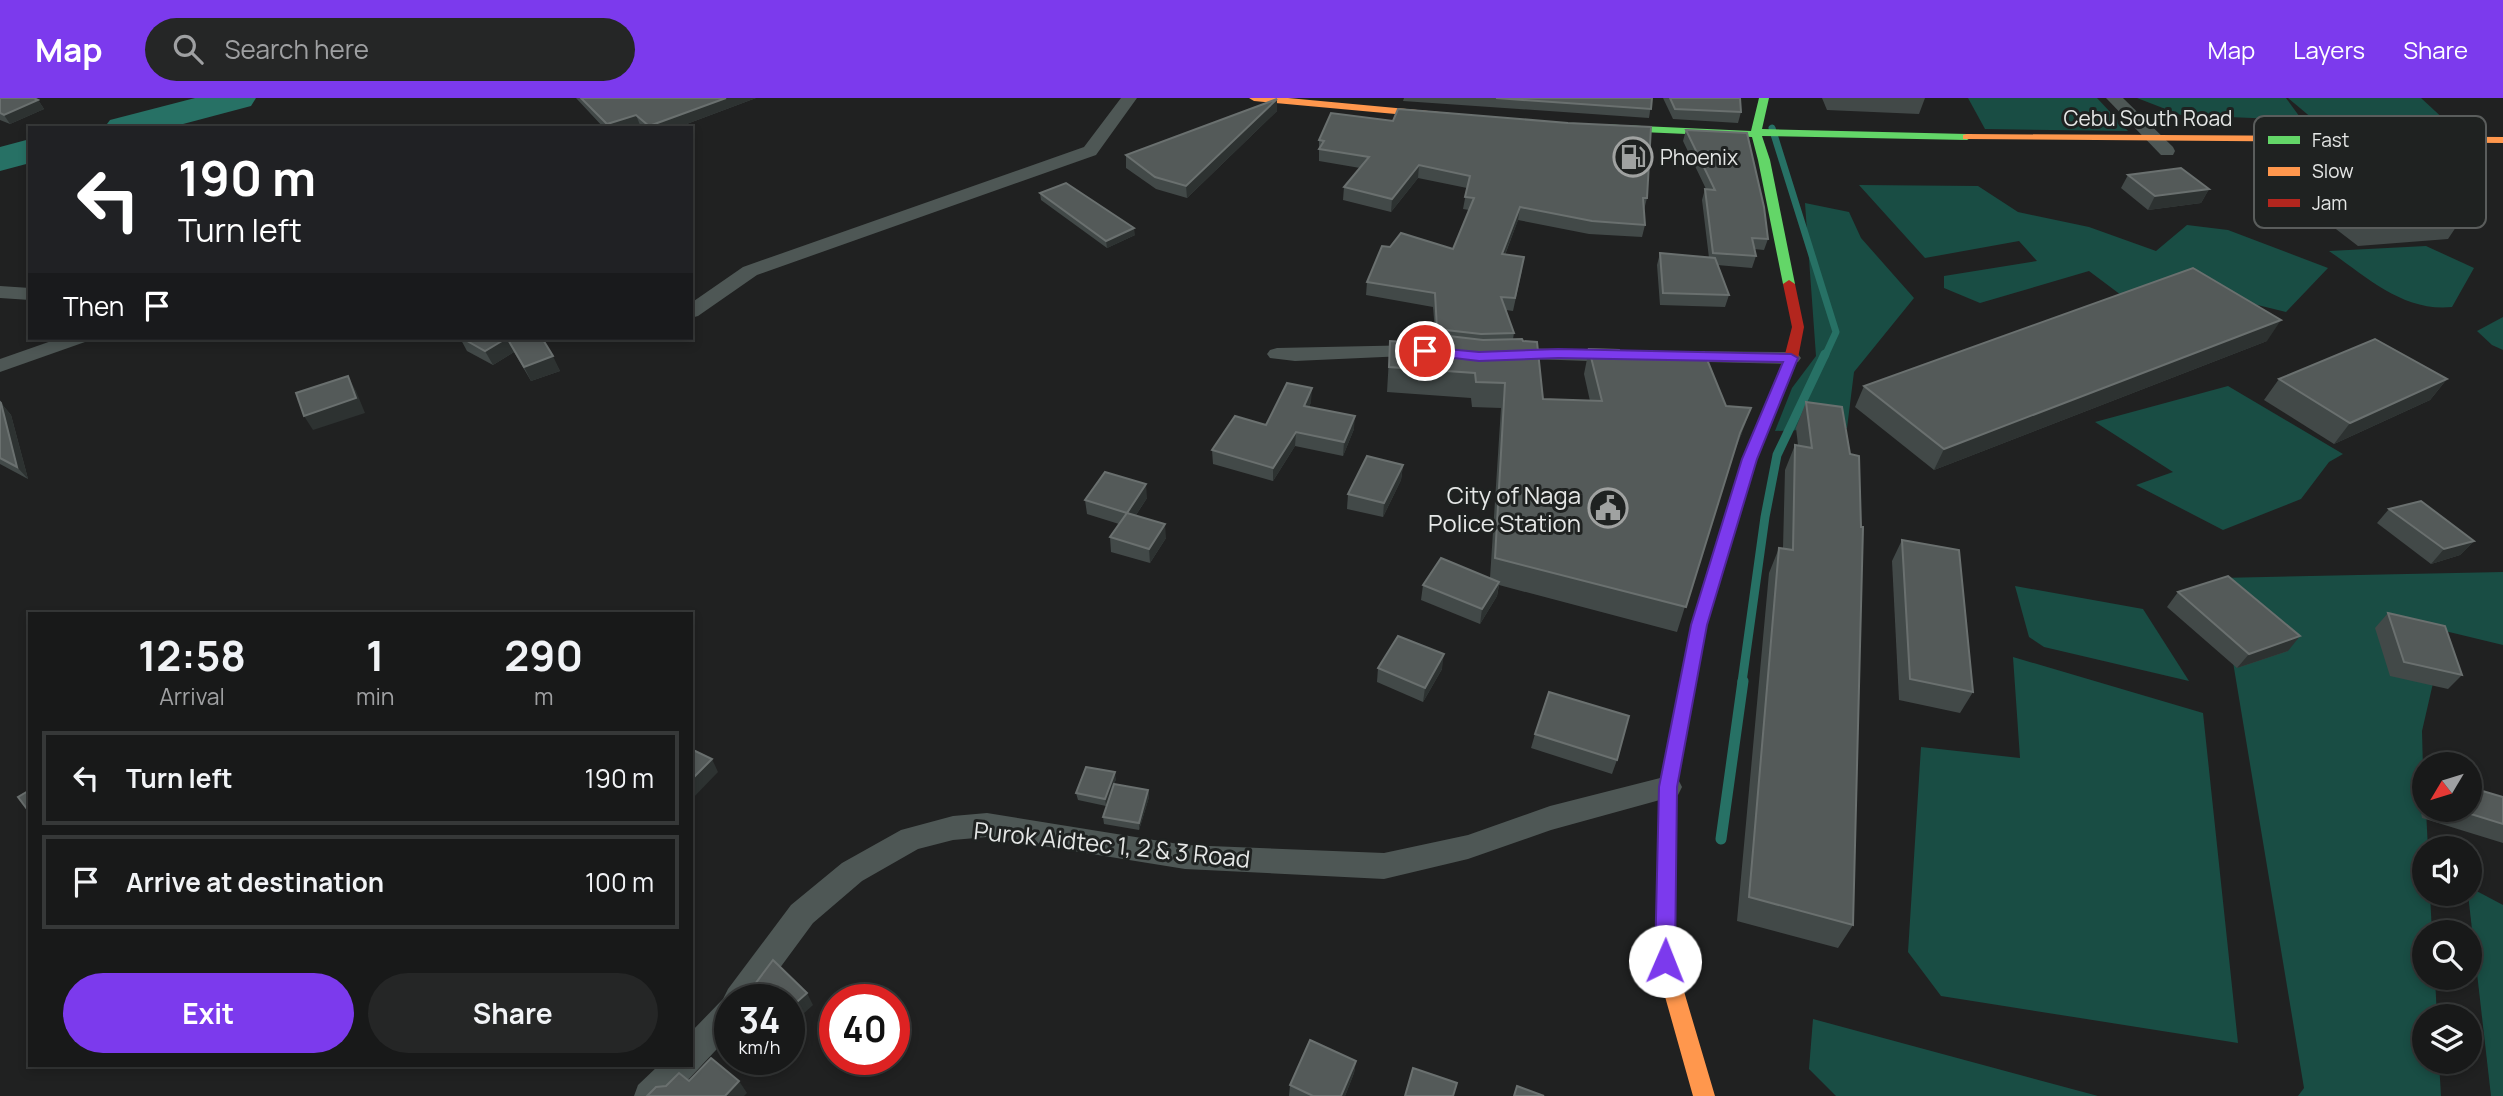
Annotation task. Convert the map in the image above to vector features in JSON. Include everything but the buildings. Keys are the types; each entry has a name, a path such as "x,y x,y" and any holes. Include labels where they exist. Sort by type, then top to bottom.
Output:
{"main road":[{"path":"1254,98 1460,116"},
{"path":"1704,1096 1665,961 1668,787 1699,625 1749,459 1791,358 1798,327 1764,160 1764,98"},
{"path":"1578,126 1764,135"},
{"name":"Cebu South Road","path":"1764,135 2005,150 2254,143"},
{"name":"Cebu South Road","path":"2162,145 2254,147"}],"street":[{"path":"693,311 750,271 1090,151 1129,98"},
{"path":"2114,98 2162,145"},
{"path":"0,292 28,294"},
{"path":"0,366 72,340"},
{"path":"1277,354 1308,356 1347,352 1444,351"},
{"path":"1489,355 1791,358"},
{"name":"Purok Aidtec 1, 2 & 3 Road","path":"750,984 802,914 852,872 911,839 953,828 987,825 1185,857 1384,866 1468,846 1550,818 1668,787"},
{"path":"693,1054 714,1029"},
{"path":"650,1096 680,1067"}],"green space":[{"path":"1968,98 2097,98 2128,131 1985,129"},
{"path":"2137,98 2286,98 2299,116 2254,118 2181,115"},
{"path":"2288,98 2421,98 2440,116 2309,116"},
{"path":"1859,185 1978,186 2018,212 2089,227 2156,251 2187,225 2228,230 2328,268 2286,312 2225,297 2129,301 2089,271 1980,303 1944,288 1944,276 2037,261 2019,241 1925,258"},
{"path":"1805,203 1849,212 1861,238 1914,298 1854,372 1847,428 1775,431 1792,388 1816,356"},
{"path":"2426,246 2474,268 2452,307 2417,304 2386,291 2329,251"},
{"path":"2503,317 2503,350 2492,345 2477,331"},
{"path":"2228,386 2343,454 2329,462 2301,499 2223,530 2136,485 2173,472 2095,422"},
{"path":"2503,572 2503,645 2445,631 2422,731 2423,752 2412,752 2412,822 2427,822 2427,836 2412,836 2412,906 2431,906 2431,920 2412,920 2412,990 2436,990 2436,1004 2412,1004 2412,1074 2440,1074 2441,1096 2298,1096 2304,1088 2219,578"},
{"path":"2015,586 2143,609 2189,681 2044,647 2029,637"},
{"path":"2013,657 2203,713 2238,1043 1941,996 1908,952 1921,747 2020,758"},
{"path":"2482,894 2503,905 2503,1096 2491,1096 2479,990 2482,990 2482,920 2471,920 2469,906 2482,906"},
{"path":"1813,1019 2098,1096 1836,1096 1809,1069"}],"waterway":[{"path":"131,126 238,98"},
{"path":"1772,128 1836,332 1825,356"},
{"path":"0,159 28,152"},
{"path":"1742,682 1765,517 1777,455 1825,354"},
{"path":"1721,839 1743,681"}],"traffic: fast":[{"path":"1764,98 1756,134 1764,160 1789,284"},
{"path":"1598,127 1756,134 1767,131 1967,137"}],"traffic: slow":[{"path":"1254,98 1450,116"},
{"path":"1967,137 2254,139"},
{"path":"2486,140 2503,140"},
{"path":"1688,682 1668,787 1665,961 1704,1096"}],"traffic: jam":[{"path":"1688,682 1699,625 1750,459 1791,358 1798,327 1789,284"}],"place":[{"name":"Phoenix","path":"1633,157"},
{"name":"City of Naga Police Station","path":"1608,508"}],"route":[{"path":"1425,351 1479,356 1558,354 1791,358 1749,459 1699,625 1668,787 1665,961"}]}
